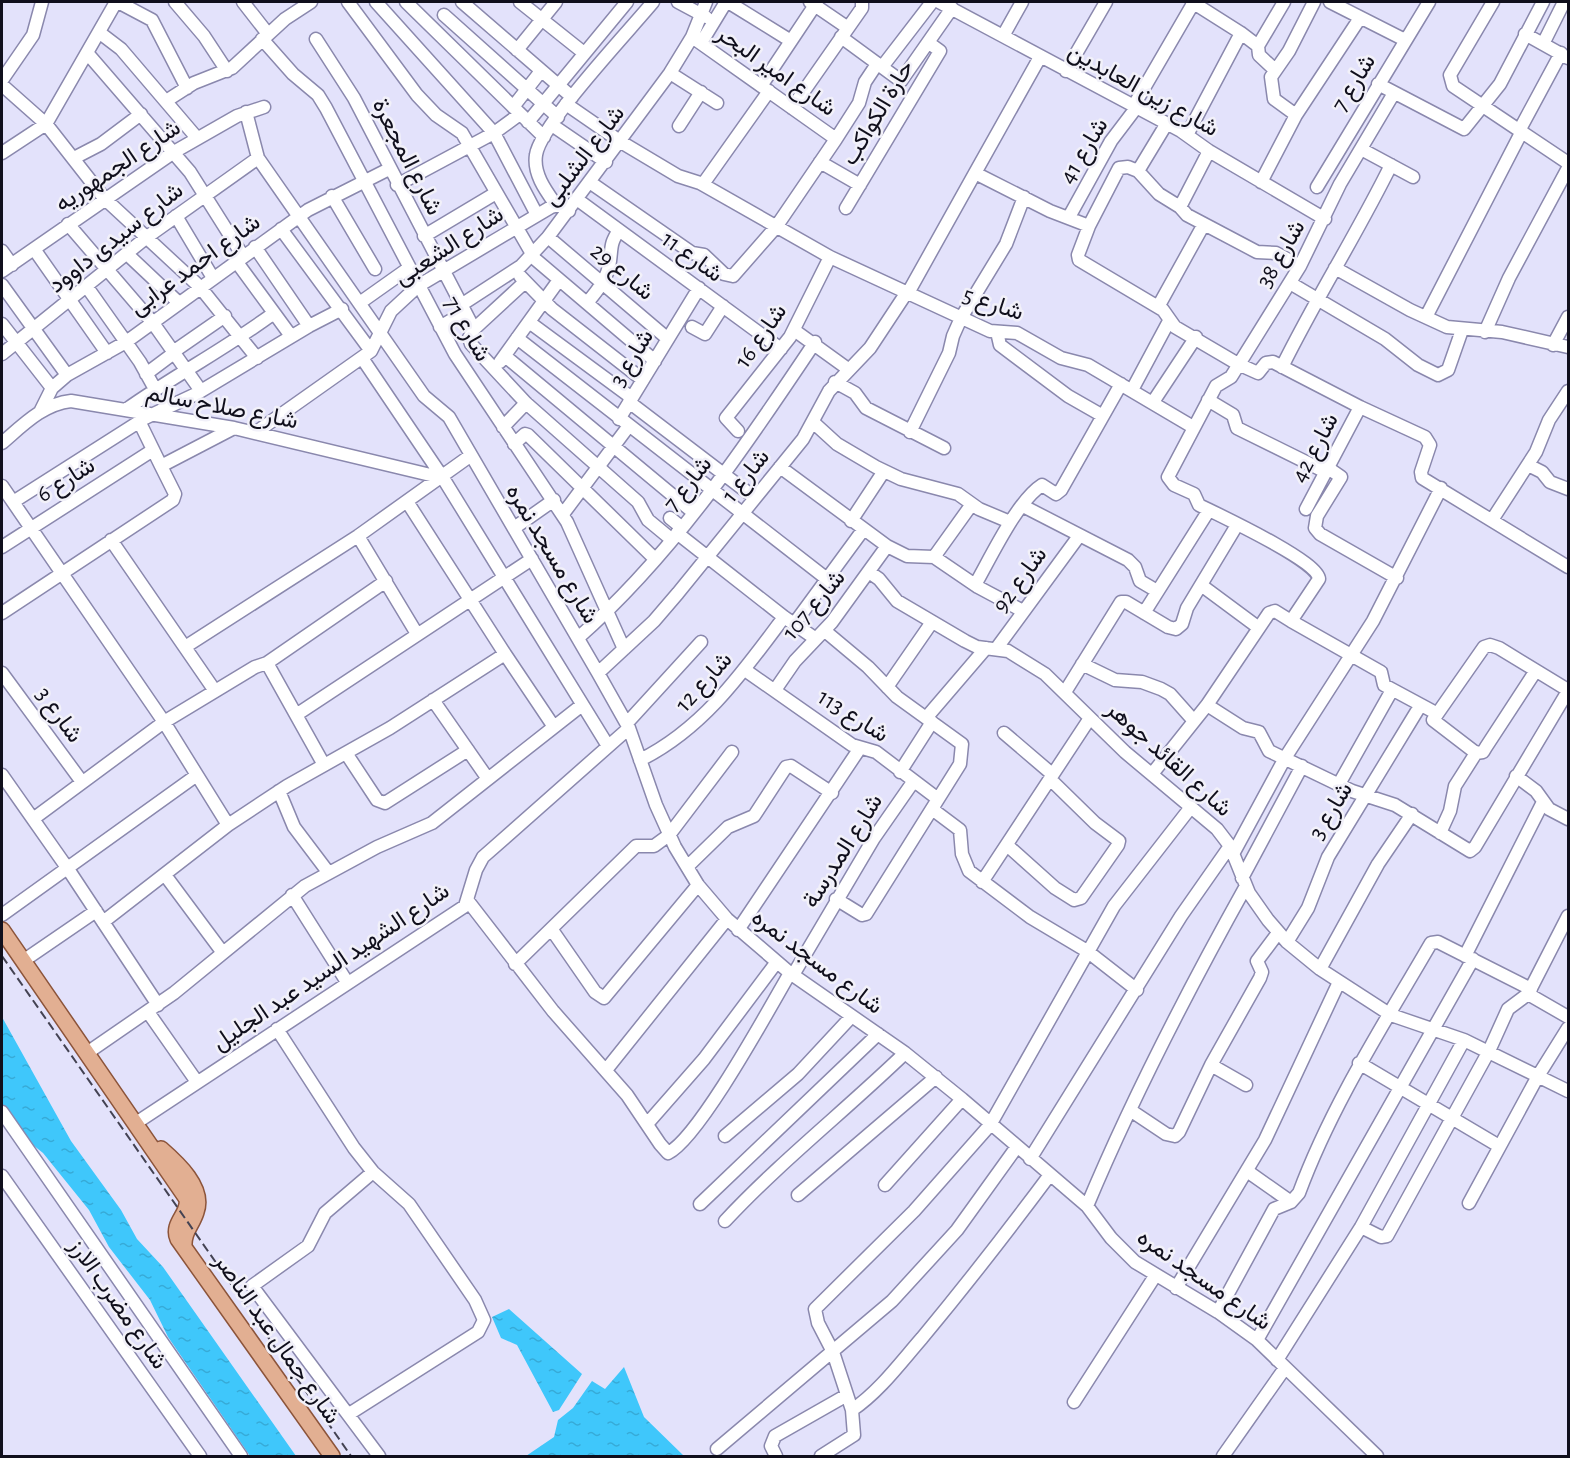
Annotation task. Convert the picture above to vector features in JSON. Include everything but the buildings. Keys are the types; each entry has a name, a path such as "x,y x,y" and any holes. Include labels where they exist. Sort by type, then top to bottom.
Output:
{"main road":[{"name":"شارع جمال عبد الناصر","path":"2,930 187,1199 187,1208 175,1231 178,1239 332,1456"}],"street":[{"path":"2,80 33,35 42,2"},
{"path":"2,153 46,124 117,2 152,21 187,88"},
{"path":"175,2 204,36 227,71"},
{"name":"شارع 71","path":"243,2 293,74 318,95 440,327 514,444 562,514 624,649"},
{"path":"166,101 187,88 237,65 265,36 311,2"},
{"path":"348,2 417,95 436,114 456,127 470,146 532,256 655,361"},
{"path":"376,2 494,133 537,215"},
{"path":"406,2 544,137"},
{"name":"شارع 5","path":"462,2 558,84 569,100 621,142 678,176 703,184 830,257 961,318 997,332 1021,334 1061,358 1088,365 1193,427"},
{"path":"520,2 584,53"},
{"path":"517,50 556,2"},
{"path":"397,185 494,133 520,114 542,103 627,2"},
{"path":"569,211 556,206 541,182 536,165 538,149 569,100 653,2"},
{"path":"680,2 714,21"},
{"name":"شارع الشلبى","path":"440,327 515,271 548,237 591,183 696,40 700,14 706,2"},
{"path":"696,40 714,21 727,2 791,41"},
{"path":"792,108 863,2"},
{"path":"591,183 692,252 704,255 727,276 737,273 776,227 836,139 859,103 866,82 932,2"},
{"name":"شارع زين العابدين","path":"939,2 1167,123 1209,152 1325,219"},
{"path":"1003,36 1022,2"},
{"path":"1066,71 1106,2"},
{"path":"1275,70 1259,56 1258,46 1284,2"},
{"path":"1296,115 1274,99 1271,77 1289,51 1314,2"},
{"path":"1330,2 1405,40"},
{"name":"شارع 7","path":"1317,187 1429,2"},
{"path":"1493,2 1450,75 1453,86 1569,163"},
{"path":"1378,84 1461,129 1470,125 1500,84 1543,2"},
{"path":"1543,44 1564,2"},
{"path":"703,184 765,88 814,3 880,66 901,81 952,8"},
{"path":"1199,3 1258,46"},
{"name":"شارع 41","path":"1069,217 1111,141 1199,3"},
{"path":"444,15 542,103 555,121 606,162"},
{"path":"1261,182 1296,115 1360,18"},
{"path":"100,33 121,49 197,138"},
{"path":"1186,135 1241,33"},
{"path":"1426,317 1520,132 1565,56 1525,34"},
{"name":"شارع المجعرة","path":"316,39 354,98 397,185 474,329 469,341 494,371"},
{"name":"شارع امير البحر","path":"696,40 836,139"},
{"name":"حارة الكواكب","path":"846,208 939,52 929,43"},
{"path":"88,54 174,152 206,195 239,258 291,336"},
{"name":"شارع 1","path":"598,673 654,621 814,423 835,382 870,348 908,293 1040,57"},
{"path":"520,114 526,90 542,70"},
{"path":"670,73 717,103"},
{"path":"2,85 46,124 104,198 200,287 257,358"},
{"path":"679,126 701,92"},
{"name":"شارع 38","path":"1209,510 1198,504 1194,494 1174,485 1168,479 1216,386 1228,380 1290,284 1360,148 1394,93"},
{"name":"شارع الجمهوريه","path":"7,268 104,198 174,152 246,112 264,107"},
{"path":"246,112 258,158"},
{"path":"74,158 101,144 141,114"},
{"path":"1138,171 1167,123"},
{"path":"1360,148 1413,177"},
{"path":"1180,207 1209,152"},
{"name":"شارع سيدى داوود","path":"2,354 147,237 258,158"},
{"name":"شارع مسجد نمره","path":"258,158 361,302 424,396 449,417 628,725 669,835 698,885 727,919 776,963 936,1077 1016,1148 1087,1206 1123,1252 1155,1276 1218,1312 1257,1340 1377,1456"},
{"path":"820,162 860,185"},
{"path":"1282,367 1316,298 1363,221 1391,165"},
{"path":"1300,266 1276,252 1257,252 1187,215 1180,207 1159,194 1138,171 1128,167 1119,168 1089,226 1078,255 1079,260 1158,307 1167,314 1169,321 1238,364 1258,373 1269,362 1282,367 1425,437 1430,445 1421,474 1425,480 1569,567"},
{"path":"1485,332 1509,278 1569,168"},
{"name":"شارع احمد عرابى","path":"41,410 52,388 67,375 126,342 299,216 332,196 389,169"},
{"path":"975,173 1089,226"},
{"path":"424,236 496,193"},
{"path":"332,196 375,269"},
{"path":"910,432 949,353 961,318 1006,244 1024,197"},
{"name":"شارع 11","path":"578,200 781,349"},
{"name":"شارع الشعبى","path":"366,354 392,311 418,286 516,227 556,206"},
{"path":"176,216 213,278"},
{"path":"68,224 153,323 201,391"},
{"path":"1158,307 1204,224"},
{"path":"281,229 342,309 366,354 608,746"},
{"path":"587,303 603,284 611,260 610,244 620,230"},
{"name":"شارع 29","path":"548,237 668,339"},
{"path":"255,247 309,326"},
{"path":"34,249 107,353"},
{"path":"2,250 7,268"},
{"path":"127,254 179,303"},
{"name":"شارع 16","path":"738,431 726,418 794,330 830,257"},
{"path":"361,302 409,268"},
{"path":"1335,268 1448,327 1502,332 1569,347"},
{"path":"515,271 544,301 643,380"},
{"path":"559,280 494,371 526,403 638,502 648,520 676,533 789,620 820,635 868,667 887,687 962,744 960,764 866,914 862,915 836,899"},
{"path":"474,329 525,282"},
{"path":"1290,284 1401,350 1418,365 1438,375 1448,370 1462,330"},
{"path":"2,285 67,375"},
{"path":"87,286 155,389"},
{"name":"شارع 3","path":"562,514 613,447 631,400 699,288"},
{"path":"692,327 705,334 723,306"},
{"path":"13,502 139,421 201,391 291,336 342,309"},
{"path":"127,409 155,389 242,337 274,313"},
{"path":"146,374 225,316"},
{"path":"1553,345 1569,317"},
{"path":"975,585 1010,522 1041,485 1059,494 1103,416 1126,387 1169,321"},
{"path":"529,322 755,498"},
{"path":"2,324 52,388"},
{"path":"794,330 815,342 848,369"},
{"path":"997,332 1000,345 1068,396 1103,416"},
{"path":"1153,402 1196,337"},
{"path":"517,339 827,579"},
{"name":"شارع 7","path":"578,638 607,612 694,513 815,342"},
{"path":"255,433 366,354"},
{"path":"505,356 694,513"},
{"path":"835,382 855,393 867,408 944,448"},
{"path":"1492,520 1528,465 1549,420 1569,391"},
{"path":"1208,400 1233,415 1237,428 1340,474 1340,480 1317,516 1315,528 1320,534 1396,578"},
{"name":"شارع صلاح سالم","path":"3,439 41,410 61,402 71,401 155,413 234,428 443,478"},
{"path":"503,427 526,403"},
{"name":"شارع 42","path":"1306,509 1360,407"},
{"path":"2,613 175,497 139,421"},
{"path":"814,423 837,444 884,471 901,479 958,494 972,504 1010,522"},
{"path":"161,466 234,428"},
{"path":"514,444 526,434 655,559"},
{"name":"شارع 6","path":"2,545 153,450"},
{"path":"185,647 408,503 470,456"},
{"path":"1528,465 1542,472 1550,482 1568,488"},
{"path":"780,467 887,546 907,556 934,557 975,585 1023,611"},
{"path":"851,520 884,471"},
{"path":"2,486 164,722 228,825"},
{"path":"1030,1159 1181,916 1231,850 1284,758 1351,656 1396,578 1441,488"},
{"path":"514,528 554,500"},
{"path":"408,503 554,727"},
{"path":"934,557 972,504"},
{"path":"1023,506 1128,560 1135,567 1140,581 1157,591"},
{"path":"1144,613 1209,510 1295,556 1320,576 1291,621"},
{"path":"670,518 676,533"},
{"path":"1065,692 1121,602 1126,602 1168,627 1177,629 1237,525"},
{"name":"شارع 12","path":"640,760 668,746 688,731 827,579 863,530"},
{"path":"358,536 417,634"},
{"name":"شارع 92","path":"900,772 929,720 1023,611 1079,536"},
{"path":"111,540 215,691"},
{"name":"شارع 107","path":"775,690 795,661 820,635 887,546"},
{"path":"296,715 532,559"},
{"name":"شارع القائد جوهر","path":"868,572 879,579 897,601 971,645 1008,651 1031,663 1065,692 1152,774 1218,829 1231,850 1244,882 1278,933 1320,969 1391,1015 1433,1027 1464,1040 1569,1091"},
{"path":"33,819 164,722 255,667 267,663 386,581"},
{"path":"1201,585 1259,628"},
{"path":"1152,774 1207,705 1273,610 1381,672 1382,682 1392,690 1436,713"},
{"path":"887,687 932,622"},
{"name":"شارع الشهيد السيد عبد الجليل","path":"136,1123 346,982 460,909 468,901 476,870 483,857 608,746 701,642"},
{"path":"1207,705 1243,728 1256,729 1269,751 1365,796 1382,799 1412,814 1467,850 1474,850 1569,690 1535,672 1499,648 1487,645 1436,713 1435,723 1476,753"},
{"path":"23,961 165,875 228,825 279,791 346,753 506,654"},
{"path":"267,663 324,765"},
{"path":"1082,664 1115,680 1142,682 1161,689 1170,694 1194,721"},
{"name":"شارع 113","path":"745,670 860,748 876,752 913,782 960,830 965,865 982,882 1030,917 1087,951 1137,990"},
{"path":"1440,833 1450,811 1455,786 1476,753 1484,750 1535,672"},
{"name":"شارع 3","path":"2,673 82,782"},
{"path":"1339,784 1392,690"},
{"path":"433,700 488,780"},
{"path":"87,1053 153,1009 223,954 292,895 328,872 377,847 422,829 582,705"},
{"name":"شارع 3","path":"1287,942 1308,908 1328,857 1420,706"},
{"path":"982,882 1008,846 1090,718"},
{"path":"1004,733 1095,823 1119,841 1118,846 1081,898 1074,900 1055,888 1008,846"},
{"path":"738,930 860,748"},
{"path":"346,753 377,800 385,803 468,750"},
{"path":"515,964 638,845 654,846 669,835 732,752"},
{"path":"687,867 728,827 754,816 786,767 791,766 832,793"},
{"path":"1087,1206 1130,1110 1302,766"},
{"path":"2,775 99,916 197,1082"},
{"path":"2,915 197,776"},
{"path":"1516,776 1536,791 1549,809 1569,819"},
{"name":"شارع المدرسة","path":"647,1124 663,1150 668,1153 672,1151 720,1090 836,899 913,782"},
{"path":"279,791 294,827 328,872"},
{"path":"1257,1340 1433,1027 1469,958 1543,802"},
{"path":"821,1456 854,1435 852,1410 833,1352 815,1315 817,1305 914,1211 990,1125 1087,951 1135,876 1191,807"},
{"path":"1320,969 1378,864 1412,814"},
{"path":"165,875 223,954"},
{"path":"552,930 595,992 604,998 698,885"},
{"path":"292,895 346,982"},
{"path":"468,901 515,964 606,1070 647,1124 704,1059 776,963"},
{"path":"1361,1227 1381,1237 1387,1236 1489,1051 1508,1009 1530,992 1569,916"},
{"path":"606,1070 727,919"},
{"path":"1130,1110 1166,1134 1175,1136 1211,1065 1260,978 1262,972 1257,961 1278,933"},
{"path":"1218,1312 1274,1209 1291,1202 1299,1193 1359,1063 1391,1015 1432,942 1469,958 1569,1017"},
{"path":"1176,1288 1265,1140 1340,982"},
{"path":"725,1136 798,1074 852,1016"},
{"path":"1469,1203 1538,1076 1569,1028"},
{"path":"276,1029 346,1138 373,1172 409,1204 475,1300 483,1316 484,1324 478,1332 349,1414"},
{"path":"700,1204 878,1034"},
{"path":"1224,1456 1361,1227 1464,1040"},
{"path":"725,1221 756,1188 846,1110 905,1053"},
{"path":"1359,1063 1499,1146"},
{"path":"1211,1065 1246,1085"},
{"path":"798,1195 936,1077"},
{"path":"885,1185 962,1099"},
{"path":"2,1112 242,1456"},
{"path":"717,1449 892,1301 957,1230 1016,1148"},
{"path":"1247,1171 1291,1202"},
{"path":"373,1172 325,1214 308,1246 252,1286 379,1456"},
{"name":"شارع مضرب الارز","path":"2,1176 200,1456"},
{"path":"852,1410 874,1391 915,1345 1006,1235 1049,1176"},
{"path":"1074,1402 1155,1276"},
{"path":"776,1456 771,1446 775,1436 847,1395"}],"water":[{"path":"2,1017 71,1141 121,1210 137,1239 163,1267 296,1456 250,1456 168,1337 150,1300 109,1247 89,1210 43,1153 23,1137 2,1104"},
{"path":"509,1309 582,1374 559,1410 553,1412 517,1345 501,1338 492,1317"},
{"path":"624,1367 644,1417 684,1456 526,1456 554,1437 558,1420 573,1408 592,1381 605,1389"}],"railway":[{"path":"2,956 351,1456"}]}
